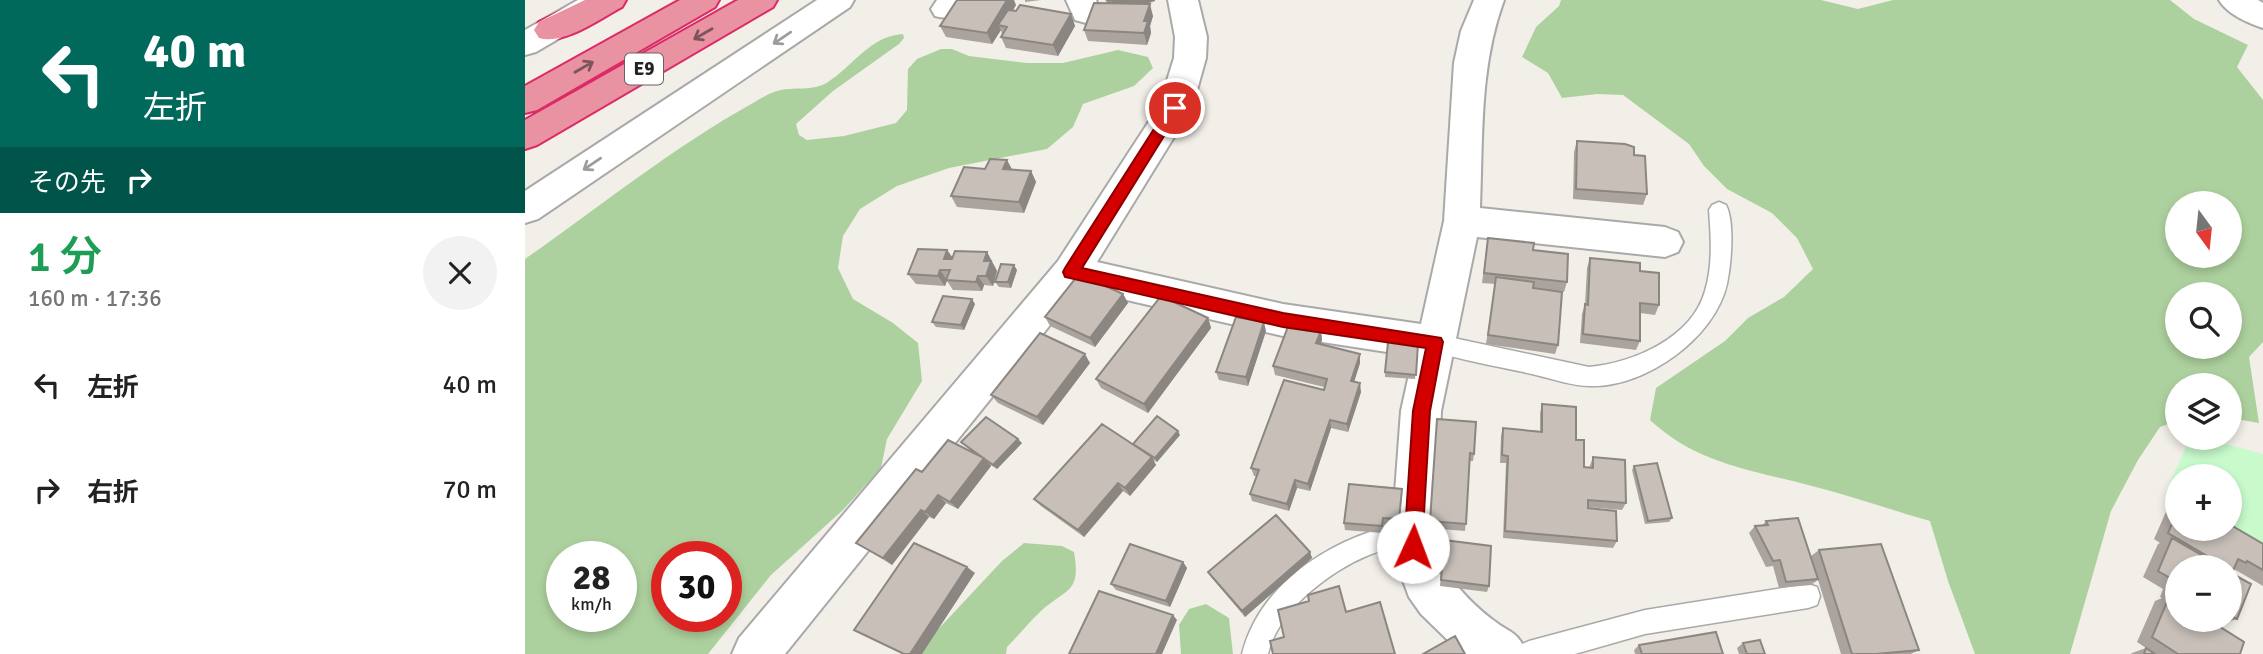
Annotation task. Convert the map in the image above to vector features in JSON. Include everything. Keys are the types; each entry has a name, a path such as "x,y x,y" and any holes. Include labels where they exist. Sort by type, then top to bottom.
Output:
{"highway":[{"path":"538,37 611,0"},
{"name":"E9","path":"525,101 704,0"},
{"name":"E9","path":"525,136 762,0"}],"street":[{"path":"538,37 602,0"},
{"path":"525,209 839,0"},
{"path":"755,654 1071,272 1175,108 1190,58 1191,37 1183,0"},
{"path":"2234,0 2263,17"},
{"path":"1474,10 1462,221 1421,411 1413,547 1418,565 1437,598 1476,636 1504,654"},
{"path":"1462,221 1665,242"},
{"path":"1071,272 1283,320 1435,342"}],"lane":[{"path":"1435,342 1589,377 1612,375 1643,363 1664,352 1684,336 1701,320 1712,303 1720,261 1719,210"},
{"path":"1255,654 1258,640 1275,612 1308,578 1351,550 1376,539 1413,532"},
{"path":"1529,654 1600,644 1645,622 1808,596"}],"green space":[{"path":"1561,0 1821,0 1858,9 1893,0 2170,0 2194,19 2248,45 2237,67 2263,100 2263,342 2249,357 2259,423 2242,420 2242,373 2165,373 2165,425 2160,427 2138,460 2111,511 2070,654 1975,654 1948,581 1930,521 1827,490 1726,464 1687,447 1650,420 1656,388 1725,341 1748,318 1784,297 1813,269 1797,238 1772,213 1727,189 1704,166 1689,144 1623,95 1597,94 1562,98 1548,73 1522,57 1536,27 1559,6"},
{"path":"903,34 904,38 833,91 796,124 799,135 807,140 844,136 896,123 907,110 908,69 917,59 941,49 952,49 969,56 1027,63 1063,63 1118,50 1148,57 1153,68 1134,86 1083,104 1073,127 1047,149 949,168 897,186 860,209 843,236 838,268 853,299 893,323 918,343 922,381 887,439 881,468 843,510 771,575 742,611 742,541 651,541 651,632 726,632 708,654 525,654 525,259 665,158 723,120 774,92 809,88 828,82 881,40"},
{"path":"2242,448 2263,454 2263,554 2242,538 2242,464 2178,464 2185,450"},
{"path":"1024,543 1062,546 1074,552 1076,575 1070,588 1033,619 1007,647 1006,654 915,654 1002,561"},
{"path":"1206,604 1229,618 1233,654 1181,654 1179,625 1189,609"}],"building":[{"path":"957,0 1007,0 987,33 940,26"},
{"path":"1094,3 1150,4 1144,21 1148,21 1144,33 1084,30"},
{"path":"1020,5 1071,14 1053,45 1001,37 1007,27 998,25 1008,10 1016,11"},
{"path":"1577,141 1634,147 1634,155 1645,156 1647,194 1576,189"},
{"path":"990,159 1007,160 1003,169 1031,171 1019,202 951,196 964,167 985,169"},
{"path":"1488,238 1534,243 1533,250 1568,254 1567,282 1484,273"},
{"path":"918,249 947,250 944,259 952,259 955,251 987,252 984,261 991,261 986,276 978,276 976,282 946,280 950,270 940,270 938,276 908,274"},
{"path":"1590,258 1640,263 1640,271 1659,273 1659,305 1640,303 1640,341 1583,334 1585,304 1588,305"},
{"path":"1001,264 1014,265 1008,282 995,282"},
{"path":"1079,274 1123,294 1090,338 1045,317"},
{"path":"1496,277 1534,282 1533,288 1562,292 1558,345 1488,335"},
{"path":"943,296 972,299 961,325 932,322"},
{"path":"1161,296 1208,318 1144,404 1096,379"},
{"path":"1236,317 1264,322 1246,377 1216,372"},
{"path":"1289,324 1321,331 1316,343 1360,354 1351,381 1360,383 1347,424 1330,420 1308,484 1295,480 1287,504 1250,494 1259,470 1251,468 1284,380 1324,390 1327,379 1273,366"},
{"path":"1040,333 1085,354 1037,417 991,395"},
{"path":"1388,342 1418,344 1416,375 1385,372"},
{"path":"1542,404 1576,407 1576,440 1584,440 1584,467 1593,468 1593,457 1625,460 1626,503 1588,500 1588,508 1616,511 1617,541 1505,531 1508,456 1502,455 1503,428 1542,432"},
{"path":"1157,416 1178,431 1155,458 1133,444"},
{"path":"986,417 1018,439 993,465 961,442"},
{"path":"1437,419 1476,422 1474,454 1470,453 1466,524 1430,521"},
{"path":"1102,424 1152,457 1125,488 1118,483 1078,530 1034,499"},
{"path":"948,440 984,458 950,502 938,495 925,512 921,510 883,558 856,543 916,469 922,472"},
{"path":"1657,463 1672,518 1648,521 1634,466"},
{"path":"1349,484 1402,489 1399,519 1383,518 1382,526 1344,523"},
{"path":"1276,515 1310,552 1242,611 1208,572"},
{"path":"1798,518 1818,579 1786,582 1780,560 1773,561 1755,526 1768,525 1766,521"},
{"path":"2242,532 2263,544 2263,570 2242,561 2242,555 2206,555 2182,541 2242,541"},
{"path":"1436,539 1491,546 1489,586 1441,580 1442,568 1433,567"},
{"path":"2171,541 2177,541 2201,555 2165,555 2165,575 2158,571"},
{"path":"914,543 967,567 910,654 904,654 854,630"},
{"path":"1130,544 1183,562 1166,601 1111,584"},
{"path":"1881,544 1919,650 1852,654 1819,550"},
{"path":"2242,579 2251,584 2242,606"},
{"path":"1339,586 1346,612 1380,602 1395,654 1273,654 1270,641 1284,637 1278,610 1309,601 1308,595"},
{"path":"1099,591 1173,615 1156,654 1069,654"},
{"path":"2165,607 2165,632 2228,632 2244,642 2240,654 2178,654 2152,637"},
{"path":"1716,632 1723,654 1642,654 1639,645"},
{"path":"1455,636 1465,654 1423,654"},
{"path":"1760,640 1765,654 1747,654 1743,643"},
{"path":"2146,648 2155,654 2144,654"}],"route":[{"path":"1175,108 1071,272 1283,320 1435,342 1421,411 1413,547"}]}
